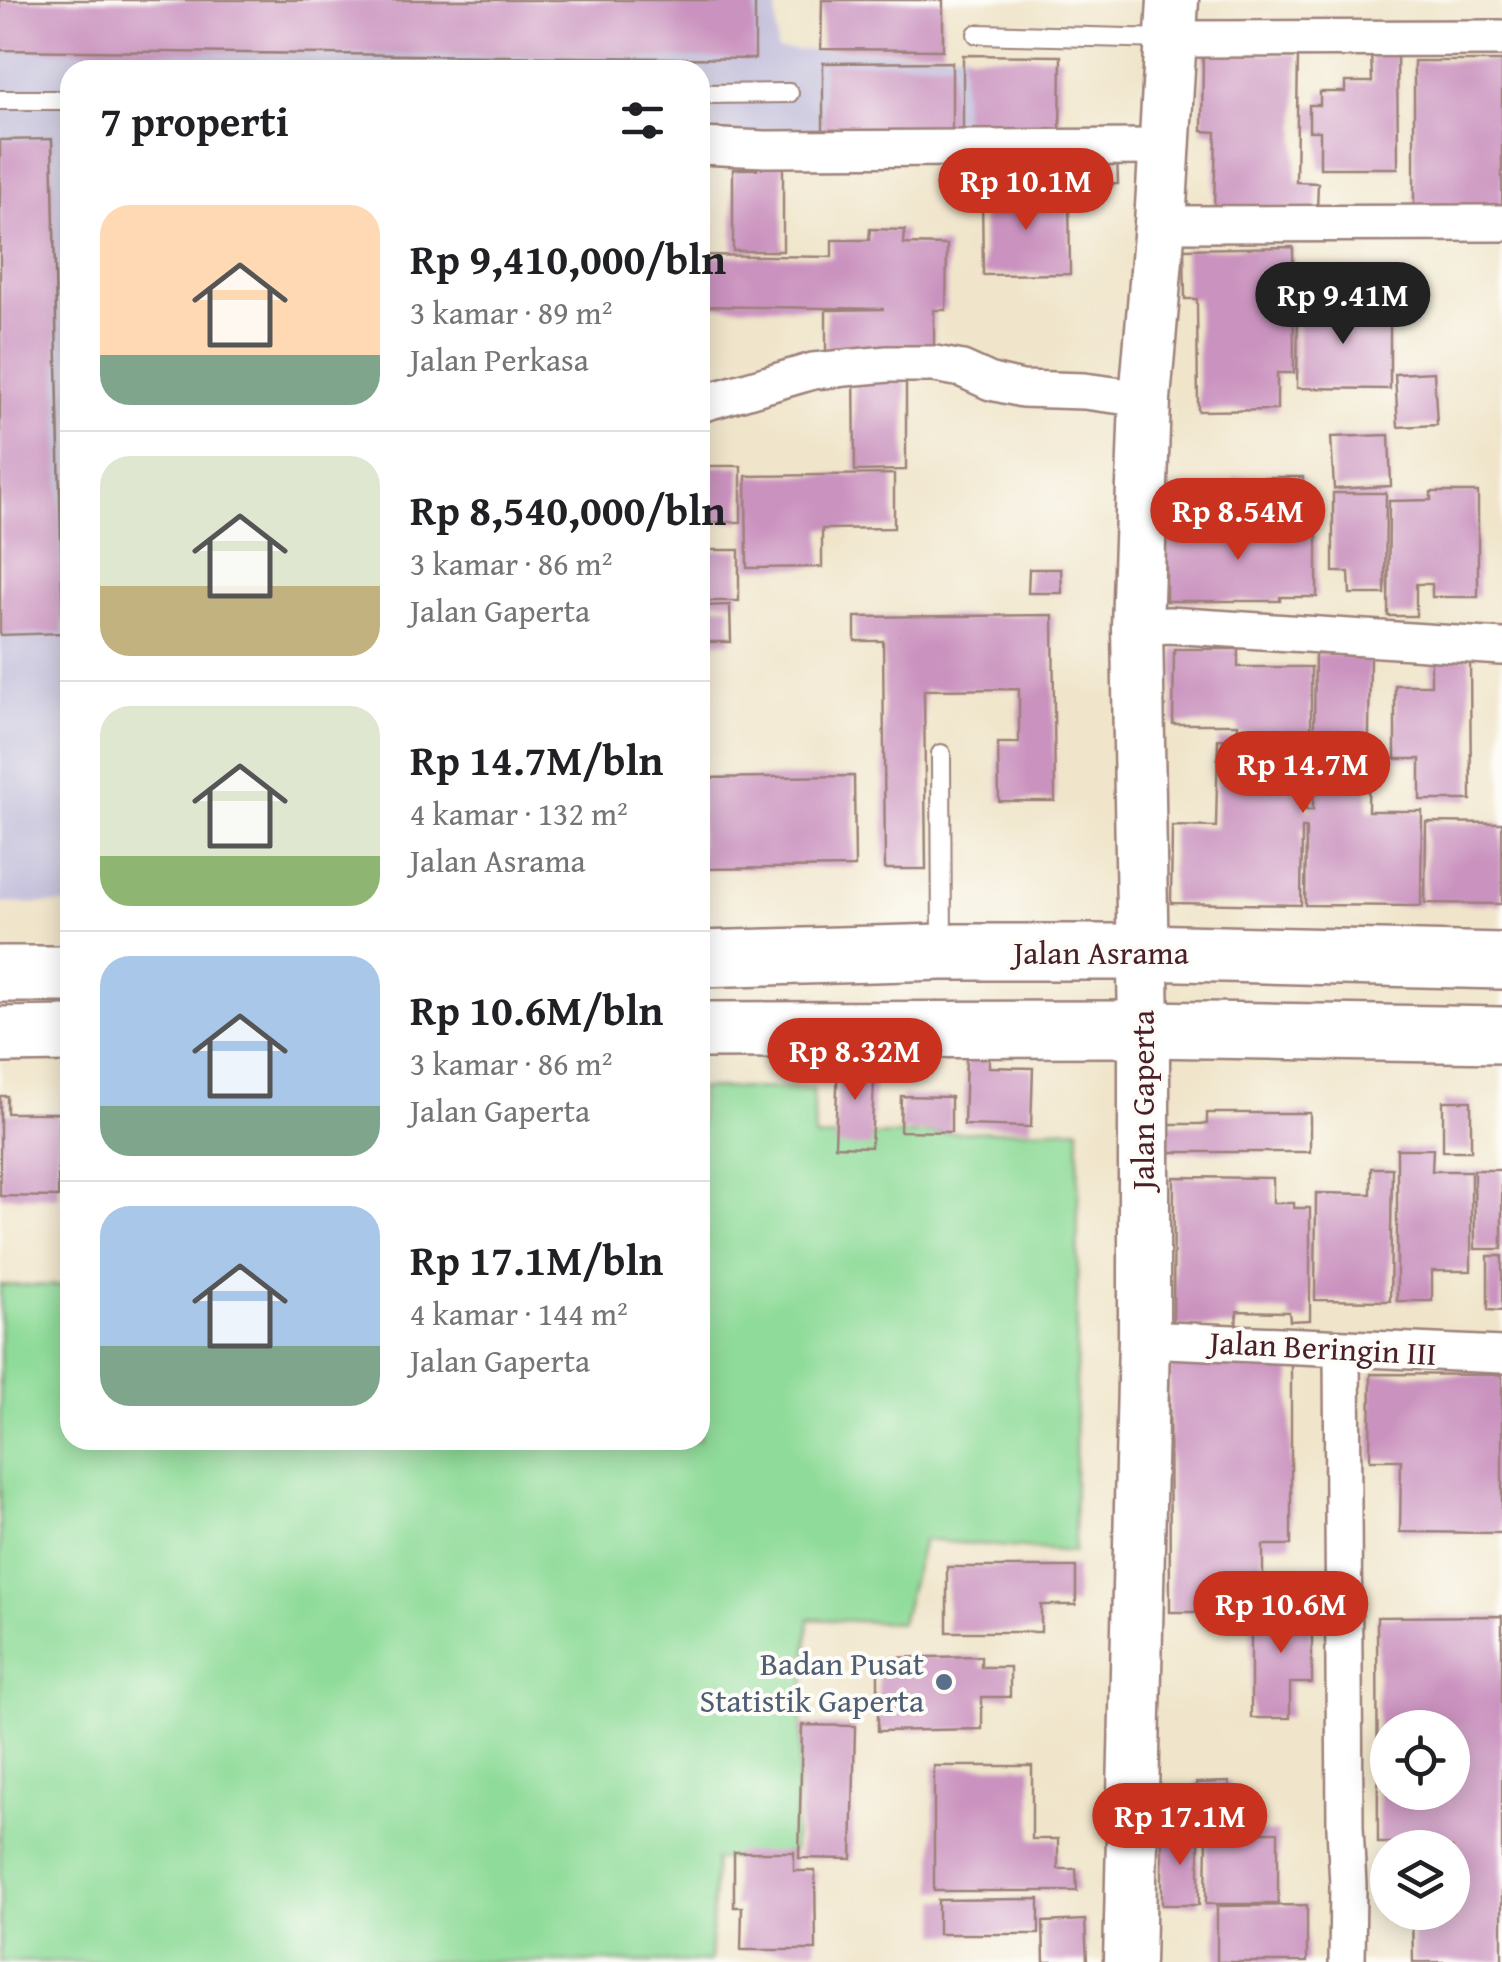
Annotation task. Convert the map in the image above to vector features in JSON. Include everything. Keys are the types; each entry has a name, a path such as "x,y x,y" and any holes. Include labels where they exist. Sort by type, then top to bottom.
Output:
{"highway":[{"name":"Jalan Asrama","path":"710,959 942,952 1141,952 1502,961"},
{"path":"0,974 60,974"},
{"path":"710,1030 1502,1035"},
{"path":"0,1034 60,1034"}],"street":[{"path":"1172,20 1502,38"},
{"name":"Jalan Gaperta","path":"1129,1962 1144,1340 1144,1030 1137,627 1145,412 1172,20"},
{"path":"710,146 1164,147"},
{"path":"1160,224 1502,224"},
{"path":"710,401 813,371 934,364 1022,389 1084,392 1145,412"},
{"path":"1137,627 1169,625 1502,647"},
{"name":"Jalan Beringin III","path":"1144,1340 1502,1355"},
{"path":"1342,1349 1346,1962"}],"lane":[{"path":"977,34 1172,20"},
{"path":"710,94 789,93"},
{"path":"0,100 60,100"},
{"path":"941,754 942,952"}],"shaded area":[{"path":"0,0 776,0 777,50 969,52 970,141 710,136 710,60 60,60 60,904 0,903"}],"green space":[{"path":"710,1088 813,1089 815,1138 1079,1128 1074,1552 923,1540 901,1623 809,1619 793,1852 715,1860 710,1962 0,1962 0,1285 60,1286 60,1450 710,1450"}],"building":[{"path":"0,0 755,0 755,59 0,50"},
{"path":"822,0 943,0 943,50 821,49"},
{"path":"1371,50 1397,50 1398,168 1320,168 1320,131 1309,131 1309,105 1320,105 1320,92 1345,92 1345,82 1372,82"},
{"path":"1203,52 1298,54 1296,182 1318,183 1317,211 1214,209 1216,132 1202,131"},
{"path":"963,55 1061,56 1060,136 963,134"},
{"path":"1414,61 1502,61 1502,211 1414,210"},
{"path":"952,62 952,136 823,136 823,63"},
{"path":"52,139 60,633 0,635 0,140"},
{"path":"1004,153 1117,153 1118,184 1004,185"},
{"path":"757,158 783,158 783,251 733,251 733,169 757,169"},
{"path":"1069,192 1070,274 983,275 982,193"},
{"path":"870,229 905,230 904,244 947,245 946,310 934,310 934,362 826,363 826,310 884,309 710,306 710,255 832,257 832,240 869,240"},
{"path":"1293,247 1294,373 1277,373 1277,410 1198,411 1197,299 1185,299 1184,249"},
{"path":"1298,301 1363,302 1362,312 1390,313 1390,389 1297,388"},
{"path":"854,368 906,368 906,470 855,471"},
{"path":"1434,372 1437,425 1398,427 1395,374"},
{"path":"1389,435 1391,486 1334,489 1331,437"},
{"path":"710,466 741,466 741,522 710,522"},
{"path":"894,474 894,528 822,529 822,567 747,568 746,476"},
{"path":"1234,477 1303,477 1304,519 1234,519"},
{"path":"1431,492 1478,492 1478,597 1432,597 1432,584 1416,584 1416,616 1388,616 1389,501 1431,500"},
{"path":"1333,493 1386,493 1385,594 1350,594 1349,572 1333,572"},
{"path":"1166,522 1243,522 1243,529 1317,535 1317,597 1280,597 1280,601 1166,601"},
{"path":"710,550 739,550 739,601 710,601"},
{"path":"1029,569 1061,569 1062,593 1028,593"},
{"path":"730,605 731,642 710,642 710,606"},
{"path":"1053,615 1055,801 999,801 998,743 1019,743 1019,689 924,690 926,869 885,869 883,641 855,641 855,617"},
{"path":"1174,649 1238,649 1238,667 1311,667 1311,733 1238,733 1238,724 1173,724"},
{"path":"1315,654 1370,655 1368,811 1422,811 1421,906 1305,905 1306,828 1302,828 1301,905 1171,903 1172,826 1216,827 1218,739 1307,740 1306,810 1313,810"},
{"path":"1431,657 1470,657 1471,800 1420,800 1420,759 1395,759 1395,685 1431,685"},
{"path":"854,776 855,867 710,869 710,778"},
{"path":"1426,822 1502,823 1502,904 1425,903"},
{"path":"966,1054 989,1055 989,1067 1033,1068 1031,1127 964,1125"},
{"path":"838,1059 875,1060 871,1147 835,1146"},
{"path":"0,1096 7,1096 7,1113 59,1113 58,1197 0,1196"},
{"path":"901,1096 951,1097 951,1132 900,1131"},
{"path":"1443,1101 1471,1101 1471,1151 1443,1151"},
{"path":"1207,1113 1310,1113 1310,1152 1161,1152 1160,1124 1207,1124"},
{"path":"1397,1149 1433,1149 1432,1171 1471,1171 1471,1271 1432,1271 1432,1301 1397,1301"},
{"path":"1371,1168 1392,1168 1390,1301 1315,1300 1316,1193 1371,1194"},
{"path":"1474,1170 1502,1170 1502,1249 1475,1249"},
{"path":"1174,1177 1273,1178 1273,1203 1310,1208 1310,1320 1290,1321 1289,1312 1237,1311 1236,1327 1173,1327"},
{"path":"1488,1256 1502,1256 1502,1311 1488,1310"},
{"path":"1291,1347 1291,1545 1263,1545 1263,1612 1170,1612 1169,1348"},
{"path":"1371,1374 1502,1375 1502,1533 1400,1532 1401,1460 1370,1460"},
{"path":"947,1567 1076,1567 1076,1605 1041,1605 1041,1632 947,1632"},
{"path":"1312,1596 1312,1683 1290,1683 1290,1718 1251,1718 1251,1624 1270,1624 1270,1597"},
{"path":"1502,1616 1502,1962 1413,1962 1412,1930 1470,1930 1470,1830 1378,1830 1378,1810 1470,1810 1470,1710 1377,1710 1377,1617"},
{"name":"Badan Pusat Statistik Gaperta","path":"981,1656 981,1667 1010,1667 1010,1697 982,1697 982,1729 878,1731 878,1658"},
{"path":"802,1725 855,1726 852,1859 799,1858"},
{"path":"934,1766 1032,1766 1032,1839 1058,1839 1058,1869 1076,1869 1077,1891 934,1891"},
{"path":"1229,1782 1230,1828 1161,1829 1161,1804 1196,1803 1196,1783"},
{"path":"1162,1832 1199,1832 1199,1905 1162,1905"},
{"path":"1207,1832 1278,1832 1278,1904 1206,1904"},
{"path":"734,1852 794,1852 794,1871 815,1871 816,1950 741,1950 742,1907 734,1907"},
{"path":"1039,1899 1039,1934 938,1934 938,1900"},
{"path":"1307,1905 1307,1962 1217,1962 1217,1906"},
{"path":"1085,1920 1087,1962 1044,1962 1043,1922"}],"place":[{"name":"Badan Pusat Statistik Gaperta","path":"944,1682"}]}
